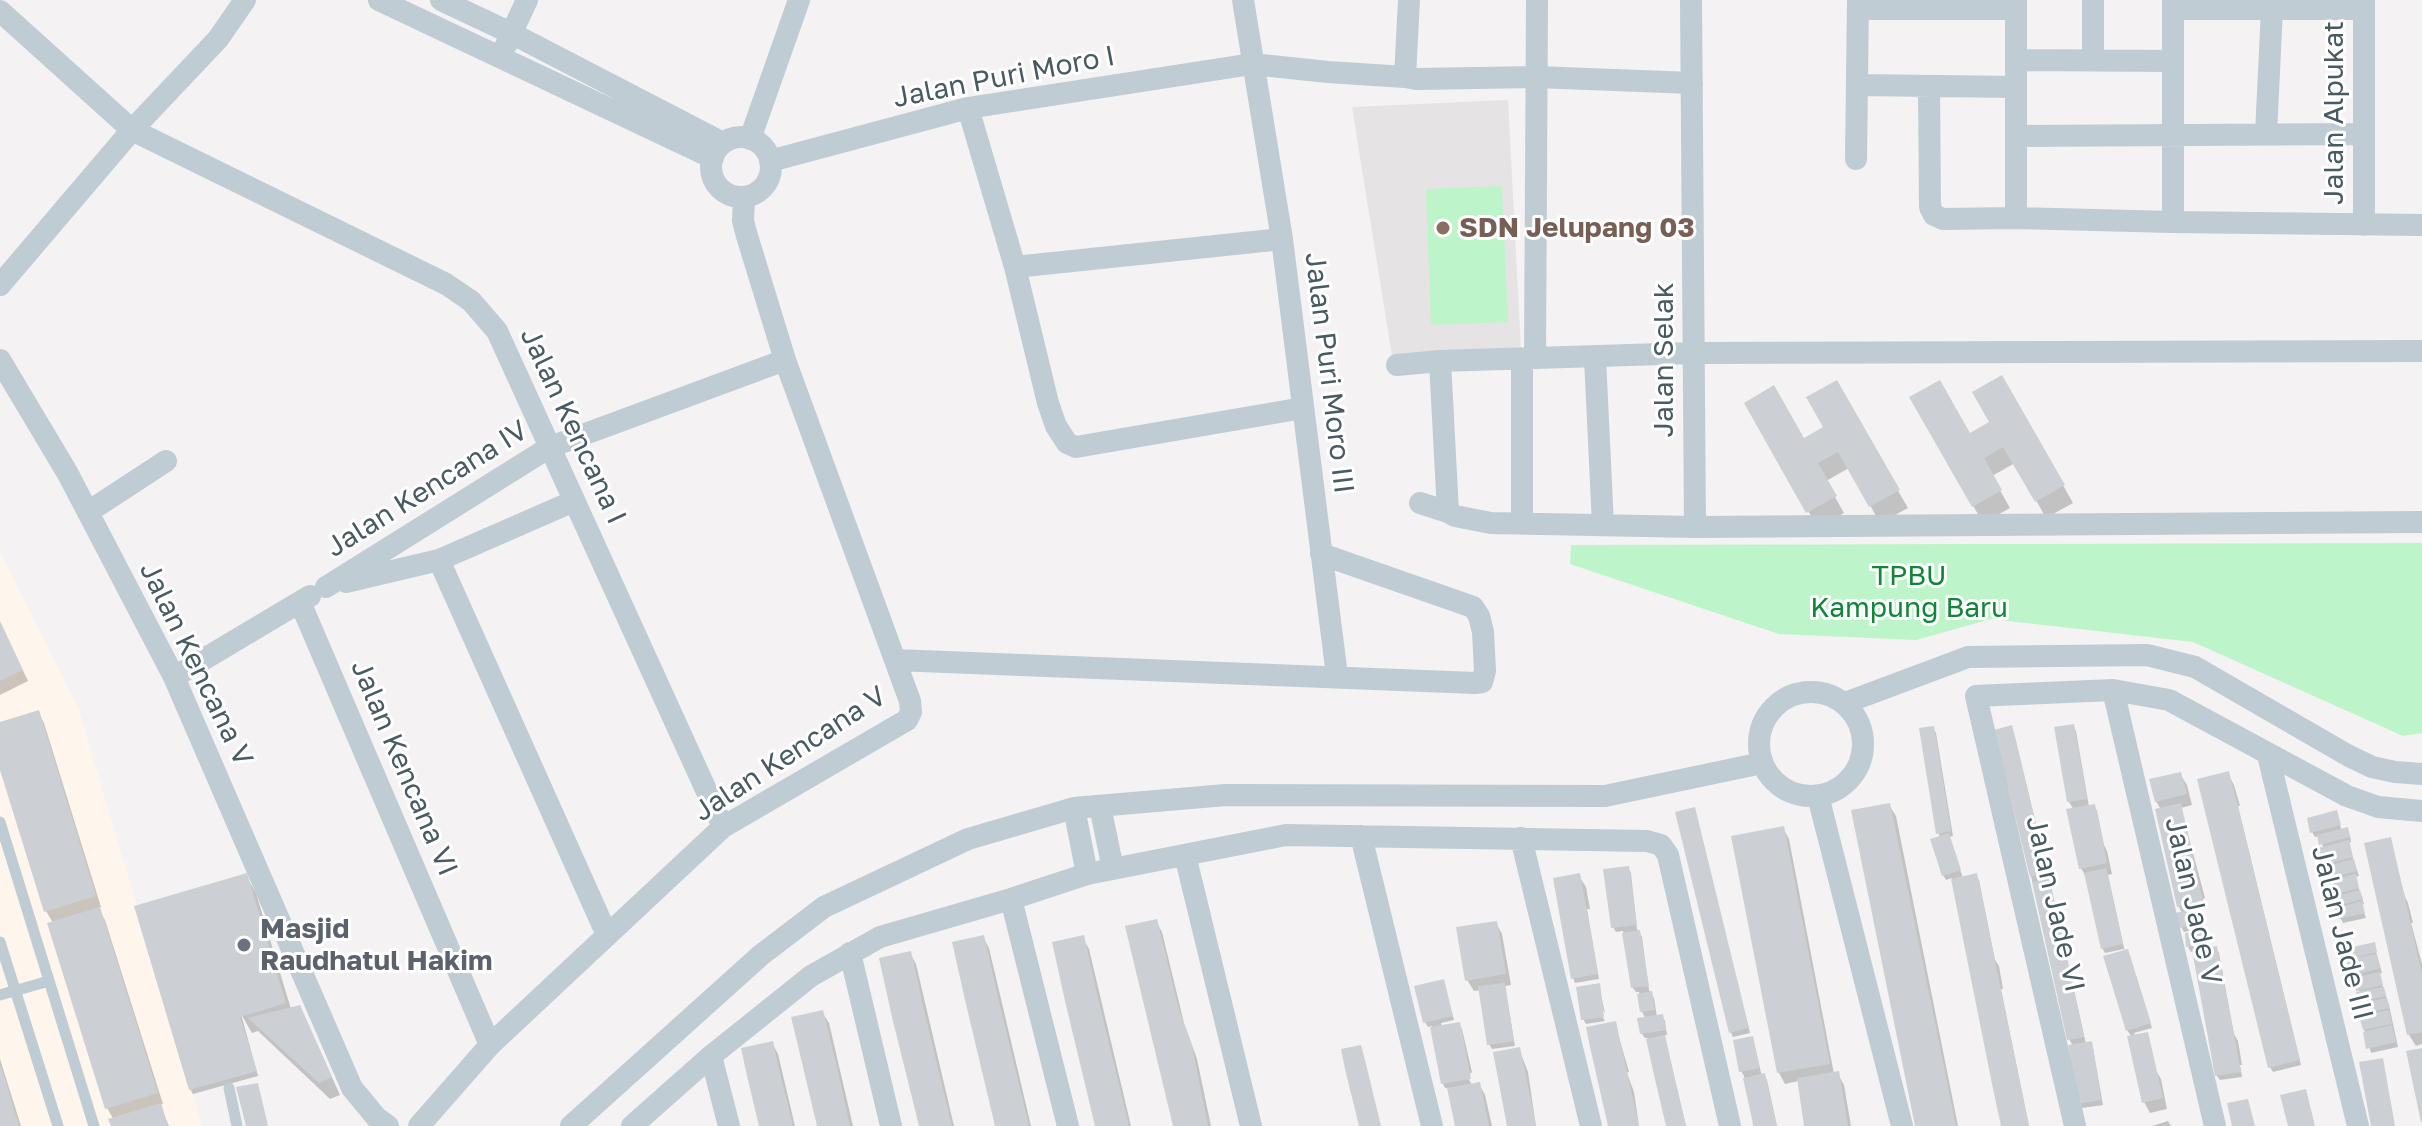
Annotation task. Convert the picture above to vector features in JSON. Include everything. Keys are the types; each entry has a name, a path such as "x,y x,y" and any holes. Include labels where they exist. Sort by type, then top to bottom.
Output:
{"street":[{"path":"0,285 132,130 218,39 245,0"},
{"path":"379,0 501,58 718,150"},
{"path":"441,0 511,33 718,150"},
{"path":"501,58 527,0"},
{"path":"750,139 799,0"},
{"name":"Jalan Puri Moro III","path":"1243,0 1282,239 1337,676"},
{"path":"1405,77 1409,0"},
{"path":"1522,523 1537,0"},
{"name":"Jalan Selak","path":"1691,0 1695,527"},
{"path":"2093,0 2093,60"},
{"path":"1856,159 1858,4 2016,5 2016,218"},
{"path":"2173,222 2173,4 2272,9 2364,5"},
{"name":"Jalan Alpukat","path":"2364,5 2364,225"},
{"path":"2266,134 2272,9"},
{"name":"Jalan Kencana I","path":"0,11 132,130 446,284 471,301 497,331 723,827"},
{"path":"2016,60 2172,61"},
{"name":"Jalan Puri Moro I","path":"770,161 968,108 1253,71 1328,72 1416,79 1536,77 1692,83"},
{"path":"1857,85 2016,87"},
{"path":"1929,86 1930,207 1934,215 1943,219 2422,225"},
{"path":"968,108 1015,267 1048,403 1056,426 1067,443 1076,447 1303,408"},
{"path":"2016,136 2363,134"},
{"path":"732,139 750,139 763,147 770,161 770,174 765,186 756,194 738,197 717,186 711,173 718,150 732,139"},
{"name":"Jalan Kencana V","path":"419,1126 490,1045 723,827 907,720 911,712 910,701 785,360 738,197"},
{"path":"1015,267 1282,239"},
{"path":"1397,365 1693,353 2422,351"},
{"path":"1595,358 1603,525"},
{"name":"Jalan Kencana V","path":"0,360 88,512 174,677 352,1088 376,1117 388,1126"},
{"name":"Jalan Kencana IV","path":"174,677 326,587 550,447 785,360"},
{"path":"1440,361 1448,512"},
{"path":"88,512 166,461"},
{"name":"Jalan Kencana IV","path":"326,587 439,560 574,501"},
{"path":"1420,503 1455,516 1491,523 1695,527 2422,522"},
{"path":"895,660 1482,682 1485,671 1483,632 1473,607 1321,554"},
{"path":"439,560 607,935"},
{"name":"Jalan Kencana VI","path":"300,602 490,1045"},
{"path":"1845,703 1968,657 2147,655 2195,667 2372,767 2422,774"},
{"path":"2113,690 2169,700 2347,796 2378,807 2422,811"},
{"name":"Jalan Jade VI","path":"2075,1126 1976,696 2113,690"},
{"name":"Jalan Jade V","path":"2113,690 2215,1126"},
{"path":"1813,691 1830,694 1845,703 1856,716 1863,732 1864,750 1859,767 1849,781 1835,791 1818,796 1801,795 1785,789 1771,778 1762,763 1759,746 1761,729 1768,713 1796,693 1813,691"},
{"name":"Jalan Jade III","path":"2268,755 2358,1126"},
{"path":"571,1126 761,955 824,907 968,839 1074,808 1226,795 1605,796 1762,763"},
{"path":"1818,796 1902,1126"},
{"path":"1100,806 1113,869"},
{"path":"1074,808 1087,874"},
{"path":"632,1126 711,1056 811,976 880,937 1087,874 1286,835 1647,841 1661,845 1668,855 1730,1126"},
{"path":"1361,836 1432,1126"},
{"path":"1521,838 1591,1126"},
{"path":"1185,855 1251,1126"},
{"path":"1011,899 1068,1126"},
{"path":"850,953 891,1126"},
{"path":"711,1056 729,1126"}],"lane":[{"path":"0,822 94,1126"},
{"path":"0,942 58,1126"},
{"path":"0,995 49,981"},
{"path":"229,1088 237,1126"}],"shaded area":[{"name":"SDN Jelupang 03","path":"1508,100 1521,350 1392,356 1352,107"},
{"path":"0,552 79,711 202,1126 0,1126"}],"green space":[{"path":"1502,186 1508,322 1431,325 1426,189"},
{"name":"TPBU Kampung Baru","path":"2422,543 2422,733 2403,736 2193,642 1991,619 1916,640 1779,634 1570,564 1571,545"}],"building":[{"path":"2002,375 2065,485 2035,502 2003,447 1984,458 2002,490 1972,507 1909,397 1940,380 1970,433 1989,422 1972,392"},
{"path":"1837,380 1900,490 1869,507 1838,452 1818,463 1837,496 1806,513 1744,403 1774,385 1804,438 1823,427 1806,397"},
{"path":"0,621 23,670 0,681"},
{"path":"39,710 96,896 44,912 0,770 0,722"},
{"path":"2074,724 2087,799 2067,802 2054,727"},
{"path":"2012,725 2048,873 2030,877 1994,730"},
{"path":"1934,726 1951,831 1936,834 1919,728"},
{"path":"2229,771 2300,1060 2268,1068 2197,779"},
{"path":"2181,772 2187,794 2155,802 2149,779"},
{"path":"1890,803 1956,1126 1915,1126 1851,810"},
{"path":"2181,803 2203,902 2177,907 2155,809"},
{"path":"2095,804 2107,863 2079,869 2066,809"},
{"path":"1695,807 1749,1028 1729,1033 1675,812"},
{"path":"2337,810 2341,825 2310,833 2307,818"},
{"path":"1784,826 1830,1064 1777,1073 1731,836"},
{"path":"2348,827 2350,837 2319,845 2317,835"},
{"path":"1949,833 1961,870 1942,876 1930,839"},
{"path":"2391,837 2422,974 2422,1032 2407,1035 2364,843"},
{"path":"2349,840 2353,857 2323,865 2318,848"},
{"path":"2354,859 2357,871 2327,879 2323,867"},
{"path":"1629,866 1637,925 1611,928 1603,869"},
{"path":"2106,868 2123,944 2101,949 2084,873"},
{"path":"247,873 286,1003 240,1017 257,1071 189,1090 134,906"},
{"path":"1580,873 1598,974 1571,979 1553,878"},
{"path":"1977,873 2029,1126 2001,1126 1992,1084 1951,879"},
{"path":"2356,874 2359,888 2329,896 2325,882"},
{"path":"2049,879 2084,1037 2067,1040 2032,882"},
{"path":"2360,890 2363,899 2332,907 2330,898"},
{"path":"2362,901 2365,913 2338,919 2336,908"},
{"path":"100,907 158,1093 105,1109 47,923"},
{"path":"2199,908 2202,923 2179,928 2175,913"},
{"path":"1157,919 1179,1010 1192,1045 1208,1126 1173,1126 1125,926"},
{"path":"1497,921 1506,974 1465,981 1456,927"},
{"path":"1640,930 1649,986 1631,988 1622,933"},
{"path":"2207,930 2209,945 2186,947 2185,933"},
{"path":"984,935 1029,1126 995,1126 965,1000 952,942"},
{"path":"1084,935 1129,1126 1095,1126 1065,1001 1052,942"},
{"path":"2375,942 2377,952 2353,958 2376,954 2380,968 2350,976 2344,949"},
{"path":"2217,946 2241,1072 2215,1076 2192,950"},
{"path":"2128,949 2151,1023 2126,1031 2103,956"},
{"path":"911,951 952,1126 919,1126 892,1017 879,958"},
{"path":"2380,972 2383,985 2356,991 2353,978"},
{"path":"1444,979 1453,1016 1423,1023 1414,986"},
{"path":"1505,983 1514,1041 1487,1045 1478,986"},
{"path":"1600,983 1604,1017 1581,1020 1576,987"},
{"path":"2384,987 2386,996 2358,1002 2356,992"},
{"path":"1652,991 1655,1010 1640,1012 1637,994"},
{"path":"2387,998 2389,1008 2361,1014 2358,1004"},
{"path":"300,1005 332,1077 319,1083 248,1018"},
{"path":"823,1010 850,1126 817,1126 791,1017"},
{"path":"2389,1010 2392,1024 2363,1030 2359,1016"},
{"path":"1663,1014 1666,1030 1640,1034 1637,1018"},
{"path":"1616,1021 1639,1126 1608,1126 1590,1047 1586,1027"},
{"path":"1460,1022 1471,1079 1441,1084 1430,1027"},
{"path":"2392,1025 2396,1042 2366,1049 2363,1032"},
{"path":"2148,1032 2163,1098 2142,1103 2127,1036"},
{"path":"1665,1035 1686,1126 1666,1126 1654,1075 1646,1039"},
{"path":"1753,1036 1760,1068 1739,1072 1733,1040"},
{"path":"773,1041 793,1126 759,1126 747,1076 741,1048"},
{"path":"2092,1041 2101,1100 2078,1104 2068,1045"},
{"path":"1361,1045 1381,1126 1359,1126 1341,1049"},
{"path":"1520,1047 1536,1126 1507,1126 1493,1052"},
{"path":"2422,1048 2422,1122 2421,1122 2406,1051"},
{"path":"2383,1058 2395,1126 2371,1126 2359,1062"},
{"path":"1,1066 19,1126 0,1126"},
{"path":"1839,1071 1848,1126 1804,1126 1797,1078"},
{"path":"1765,1073 1777,1126 1753,1126 1743,1078"},
{"path":"1480,1082 1489,1126 1455,1126 1447,1088"},
{"path":"258,1083 268,1126 246,1126 236,1087"},
{"path":"2306,1089 2315,1126 2288,1126 2280,1095"},
{"path":"2248,1099 2255,1126 2232,1126 2227,1103"},
{"path":"161,1103 168,1126 111,1126 108,1119"}],"place":[{"name":"SDN Jelupang 03","path":"1443,228"},
{"name":"Masjid Raudhatul Hakim","path":"244,945"}]}
